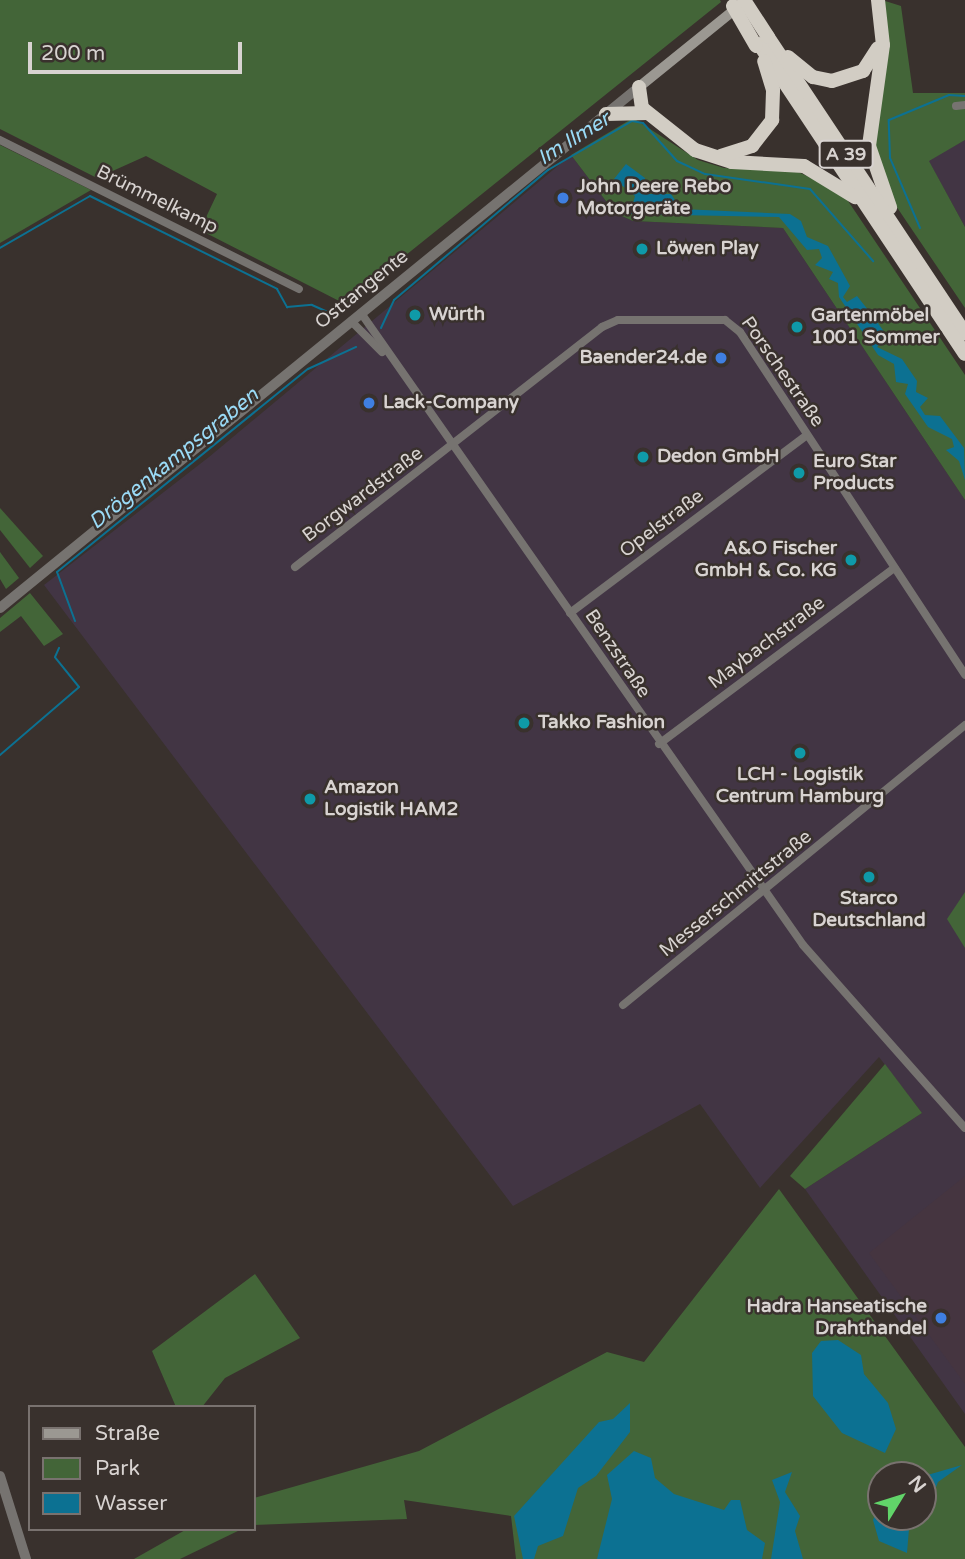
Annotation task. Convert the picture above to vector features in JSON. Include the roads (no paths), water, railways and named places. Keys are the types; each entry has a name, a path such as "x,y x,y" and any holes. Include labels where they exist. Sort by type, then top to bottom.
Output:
{"highway":[{"path":"878,0 882,26 869,146 885,198 924,271"},
{"name":"A 39","path":"738,2 761,42 965,354"},
{"path":"761,42 808,73 832,81 869,66 882,26"},
{"path":"713,156 752,146 772,120 771,80 761,42"},
{"name":"A 39","path":"761,42 965,333"},
{"path":"639,87 638,102 647,113 713,156 818,171 873,215"},
{"path":"639,87 662,125"},
{"path":"606,114 647,113"}],"main road":[{"name":"Osttangente","path":"639,87 738,2"}],"street":[{"name":"Osttangente","path":"0,608 639,87"},
{"name":"Brümmelkamp","path":"0,140 299,289"},
{"name":"Benzstraße","path":"361,313 385,354 451,449 813,957 913,1062 965,1128"},
{"name":"Porschestraße","path":"451,449 618,320 725,320 807,435 965,675"},
{"name":"Benzstraße","path":"351,321 385,354"},
{"name":"Opelstraße","path":"570,613 807,435"},
{"name":"Borgwardstraße","path":"295,567 451,449"},
{"name":"Maybachstraße","path":"659,744 894,568"},
{"name":"Messerschmittstraße","path":"623,1005 765,892 965,725"},
{"path":"0,1476 26,1559"}],"water":[{"path":"626,164 645,178 641,194 671,194 681,209 790,214 801,221 807,237 828,246 850,286 843,297 847,302 857,296 887,336 877,347 902,359 917,381 916,392 928,398 920,407 925,415 940,416 964,448 965,480 959,461 946,450 954,447 952,439 928,427 905,394 908,384 896,382 894,364 878,355 839,297 838,283 829,279 833,272 815,265 822,258 819,249 807,250 779,217 630,214 635,196 614,179"},
{"path":"838,1340 861,1355 864,1374 888,1403 896,1429 885,1453 842,1433 813,1396 812,1353 821,1341"},
{"path":"630,1403 630,1432 596,1476 578,1488 563,1536 538,1546 534,1559 523,1559 514,1516 599,1422 613,1419"},
{"path":"634,1451 651,1458 655,1478 674,1494 724,1510 731,1500 740,1500 747,1530 765,1543 762,1559 597,1559 612,1499 607,1475"},
{"path":"962,1465 937,1485 937,1472"},
{"path":"792,1472 785,1492 800,1516 795,1531 803,1559 771,1559 780,1502 772,1480"},
{"path":"876,1531 909,1531 907,1553 879,1541"}],"waterway":[{"name":"Im Ilmer","path":"920,228 890,158 889,120 949,95 965,96"},
{"name":"Im Ilmer","path":"381,328 394,300 548,170 632,121 643,123 677,161 705,174 810,189 873,261"},
{"path":"0,248 90,196 277,289 287,307 312,305 337,316"},
{"name":"Drögenkampsgraben","path":"75,621 57,572 308,369 356,347"},
{"name":"Drögenkampsgraben","path":"0,755 79,687 55,657 59,648"}],"place":[{"name":"John Deere Rebo Motorgeräte","path":"563,198"},
{"name":"Löwen Play","path":"642,249"},
{"name":"Würth","path":"415,315"},
{"name":"Gartenmöbel 1001 Sommer","path":"797,327"},
{"name":"Baender24.de","path":"721,358"},
{"name":"Lack-Company","path":"369,403"},
{"name":"Dedon GmbH","path":"643,457"},
{"name":"Euro Star Products","path":"799,473"},
{"name":"A&O Fischer GmbH & Co. KG","path":"851,560"},
{"name":"Takko Fashion","path":"524,723"},
{"name":"LCH - Logistik Centrum Hamburg","path":"800,753"},
{"name":"Amazon Logistik HAM2","path":"310,799"},
{"name":"Starco Deutschland","path":"869,877"},
{"name":"Hadra Hanseatische Drahthandel","path":"941,1318"}]}
